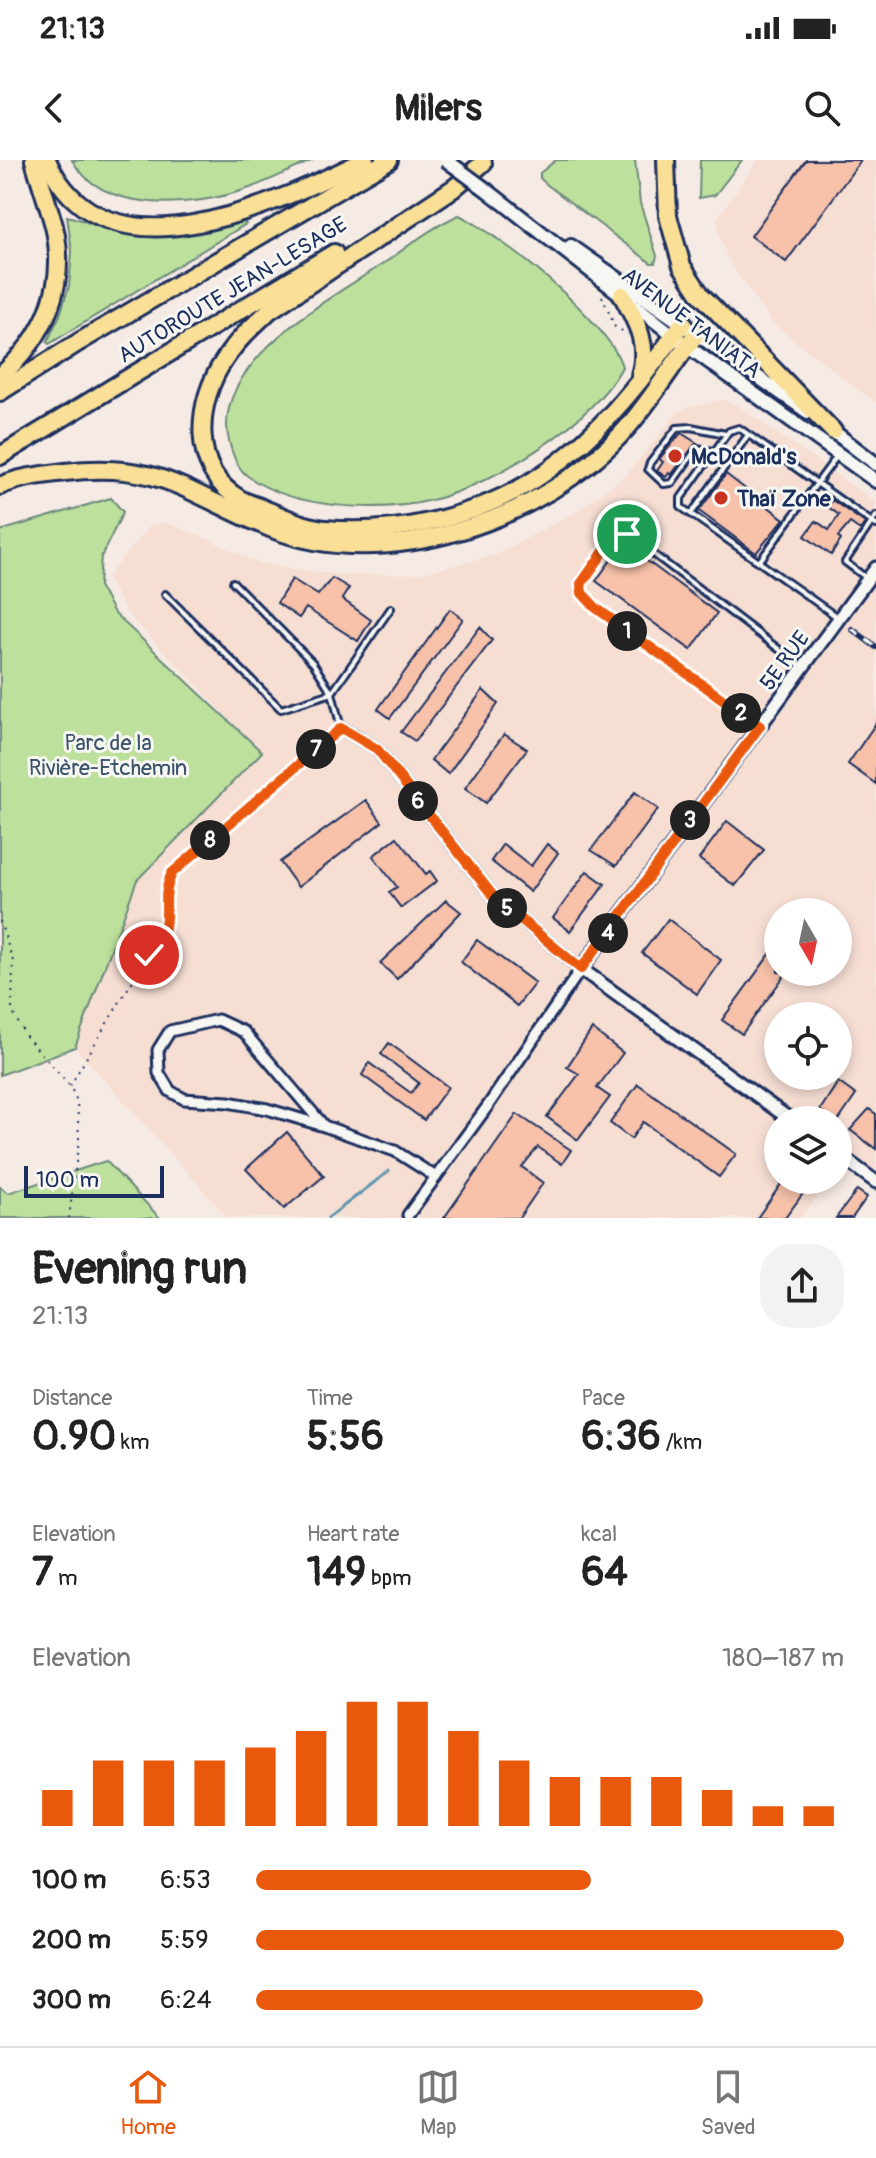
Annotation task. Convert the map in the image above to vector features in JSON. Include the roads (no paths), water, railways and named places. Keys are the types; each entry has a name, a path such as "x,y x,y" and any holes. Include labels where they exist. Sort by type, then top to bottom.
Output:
{"highway":[{"path":"0,376 32,343 47,319 56,290 58,259 54,227 34,160"},
{"path":"47,160 62,189 79,205 123,223 169,226 198,224 241,213 287,197 365,160"},
{"name":"AUTOROUTE JEAN-LESAGE","path":"0,392 79,342 389,160"},
{"path":"666,160 668,216 682,266 701,295 833,431"},
{"path":"485,161 454,188 270,310 224,360 204,405 202,437 215,475 238,498 322,529 380,530 434,521 483,505 527,484 573,452 685,334"},
{"name":"AUTOROUTE JEAN-LESAGE","path":"0,456 485,161"},
{"path":"622,295 641,331 644,348 643,366 637,384"},
{"path":"0,486 40,475 88,469 137,471 190,488 272,529 320,542 383,545 438,537 489,521 540,497 588,464 625,430 685,334"}],"main road":[{"name":"AVENUE TANIATA","path":"446,160 685,334 876,481"},
{"name":"AVENUE TANIATA","path":"488,191 622,295 833,431 876,464"}],"street":[{"name":"5E RUE","path":"581,969 876,568"},
{"path":"341,728 377,749 494,897 581,969 772,1106"},
{"path":"408,1215 487,1107 581,969"},
{"path":"324,1126 244,1032 218,1020 170,1031 158,1050 159,1073 170,1091 184,1099 267,1109 324,1126 395,1151 436,1177"},
{"path":"852,1164 876,1182"}],"lane":[{"path":"713,452 697,448 672,483 664,484 648,469 677,428 691,427 726,434"},
{"path":"838,619 681,507 681,498 726,434 734,428 874,523"},
{"path":"691,514 748,435"},
{"path":"759,562 839,454"},
{"path":"868,579 845,562 876,516"},
{"path":"760,726 596,608 582,593 581,584 617,533 627,534 803,667"},
{"path":"233,582 313,663 332,693 341,728"},
{"path":"165,594 281,709 332,693 391,608"}],"waterway":[{"path":"328,1218 389,1171"}],"railway":[{"path":"852,629 876,647"}],"place":[{"name":"McDonald's","path":"675,456"},
{"name":"Thaï Zone","path":"721,498"}],"park label":[{"name":"Parc de la Rivière-Etchemin","path":"108,754"}]}
